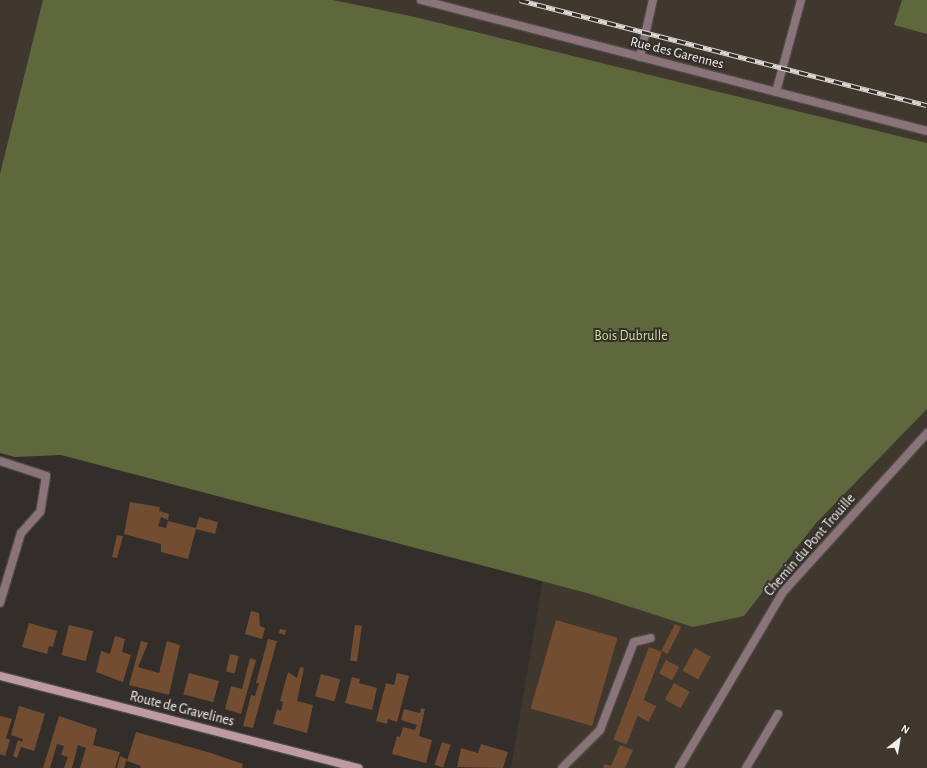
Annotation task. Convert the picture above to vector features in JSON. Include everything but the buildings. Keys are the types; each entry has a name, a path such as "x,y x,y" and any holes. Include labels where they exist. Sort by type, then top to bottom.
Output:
{"main road":[{"name":"Route de Gravelines","path":"0,676 358,768"}],"street":[{"name":"Rue des Garennes","path":"421,0 927,131"},
{"path":"640,57 653,0"},
{"path":"776,92 801,0"},
{"name":"Chemin du Pont Trouille","path":"679,768 783,592 927,434"},
{"path":"0,461 46,476 40,512 21,532 0,603"},
{"path":"562,768 600,730 634,642 651,638"},
{"path":"746,768 778,714"}],"shaded area":[{"name":"Bois Dubrulle","path":"0,0 927,0 927,768 511,768 544,573 0,440"}],"green space":[{"name":"Bois Dubrulle","path":"43,0 333,0 415,17 927,143 927,409 816,523 744,616 693,627 587,593 61,455 15,457 0,453 0,174"},
{"path":"902,0 927,0 927,34 894,25"}],"railway":[{"path":"520,0 927,105"}]}
